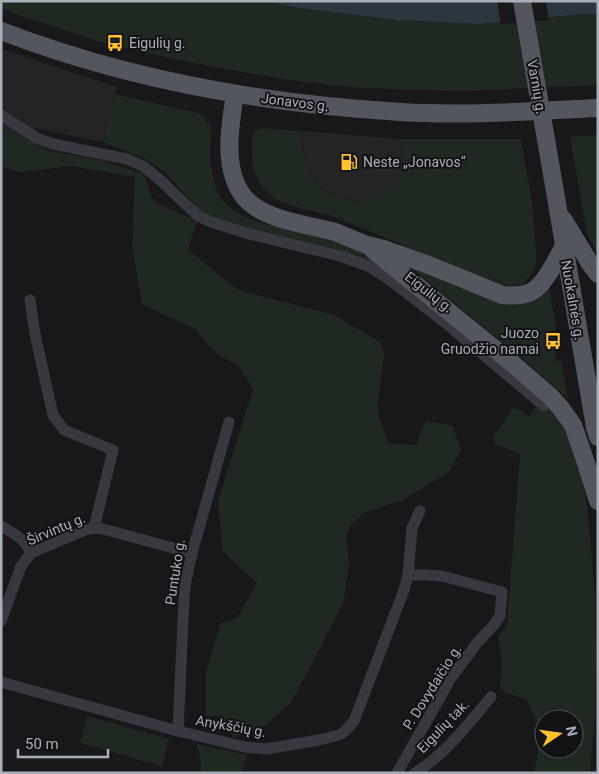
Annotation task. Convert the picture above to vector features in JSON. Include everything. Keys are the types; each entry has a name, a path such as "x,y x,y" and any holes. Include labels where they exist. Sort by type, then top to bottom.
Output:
{"main road":[{"name":"Varnių g.","path":"522,1 552,174"},
{"name":"Jonavos g.","path":"1,31 99,63 235,94 321,105 402,112 485,113 598,108"},
{"path":"235,94 230,122 230,154 237,184 244,197 263,212 337,233 502,295 514,296 531,292 538,287 564,246"},
{"name":"Nuokalnės g.","path":"552,174 596,432 598,486"},
{"path":"558,210 598,274"},
{"path":"367,245 508,368 550,396 560,407 573,425 598,501"}],"street":[{"name":"Eigulių g.","path":"1,115 37,138 53,144 126,159 143,166 198,216 211,222 249,234 340,256 368,266 508,368 544,406"},
{"path":"30,300 35,334 53,415 64,430 113,450 94,528"},
{"name":"Puntuko g.","path":"178,731 186,580 229,422"},
{"name":"Anykščių g.","path":"1,682 178,731 245,747 266,749 339,735 354,721 404,590 408,575 412,528 420,511"},
{"path":"1,526 24,540 31,553"},
{"name":"Širvintų g.","path":"1,621 21,566 31,553 85,530 103,529 192,553"},
{"name":"P. Dovydaičio g.","path":"397,773 451,678 477,642 500,616 502,592 442,576 408,575"},
{"name":"Eigulių tak.","path":"414,773 450,744 491,697"}],"shaded area":[{"path":"1,1 267,1 292,7 398,20 478,24 598,14 598,85 462,91 363,88 270,77 183,61 98,41 12,13 1,8"},
{"path":"267,1 598,1 598,14 478,24 398,20 292,7"},
{"path":"1,49 117,87 103,142 29,127 1,135"},
{"path":"115,94 202,114 208,124 211,124 210,161 217,192 232,209 252,220 349,246 362,253 392,276 215,220 200,211 164,171 143,158 103,142"},
{"path":"261,128 299,131 306,162 315,181 331,193 356,201 377,195 389,188 405,173 403,139 521,139 532,203 536,251 536,264 532,274 525,283 519,285 510,286 485,280 334,217 289,205 276,199 260,184 253,165 253,137 255,132"},
{"path":"16,131 49,151 104,161 144,174 156,203 197,221 188,250 238,290 334,315 380,342 384,354 377,410 388,443 416,445 426,421 453,426 461,450 449,472 403,500 363,513 351,525 346,536 349,564 343,604 291,703 261,729 233,737 220,715 206,717 206,672 220,624 237,618 257,583 223,552 218,501 253,389 239,366 214,352 195,329 142,304 132,246 135,177 72,166 20,172 1,166 1,135"},
{"path":"299,131 403,139 405,173 391,188 376,197 355,201 332,194 319,185 312,177 304,155"},
{"path":"598,135 598,256 587,233 570,137"},
{"path":"405,263 477,290 549,285 556,330 552,332 556,361 561,361 568,399 522,358"},
{"path":"543,395 568,428 581,470 587,507 595,599 595,713 590,773 534,773 537,759 584,759 584,709 534,709 534,715 526,699 506,693 500,688 502,661 498,637 507,625 520,454 495,444 494,435 514,407 529,417"},
{"path":"87,716 169,739 162,766 80,743"},
{"path":"197,744 247,755 242,773 200,773 201,761"}],"pier":[{"path":"497,1 546,1 549,20 501,24"}],"place":[{"name":"Eigulių g.","path":"115,43"},
{"name":"Neste „Jonavos“","path":"349,162"},
{"name":"Juozo Gruodžio namai","path":"553,341"}]}
